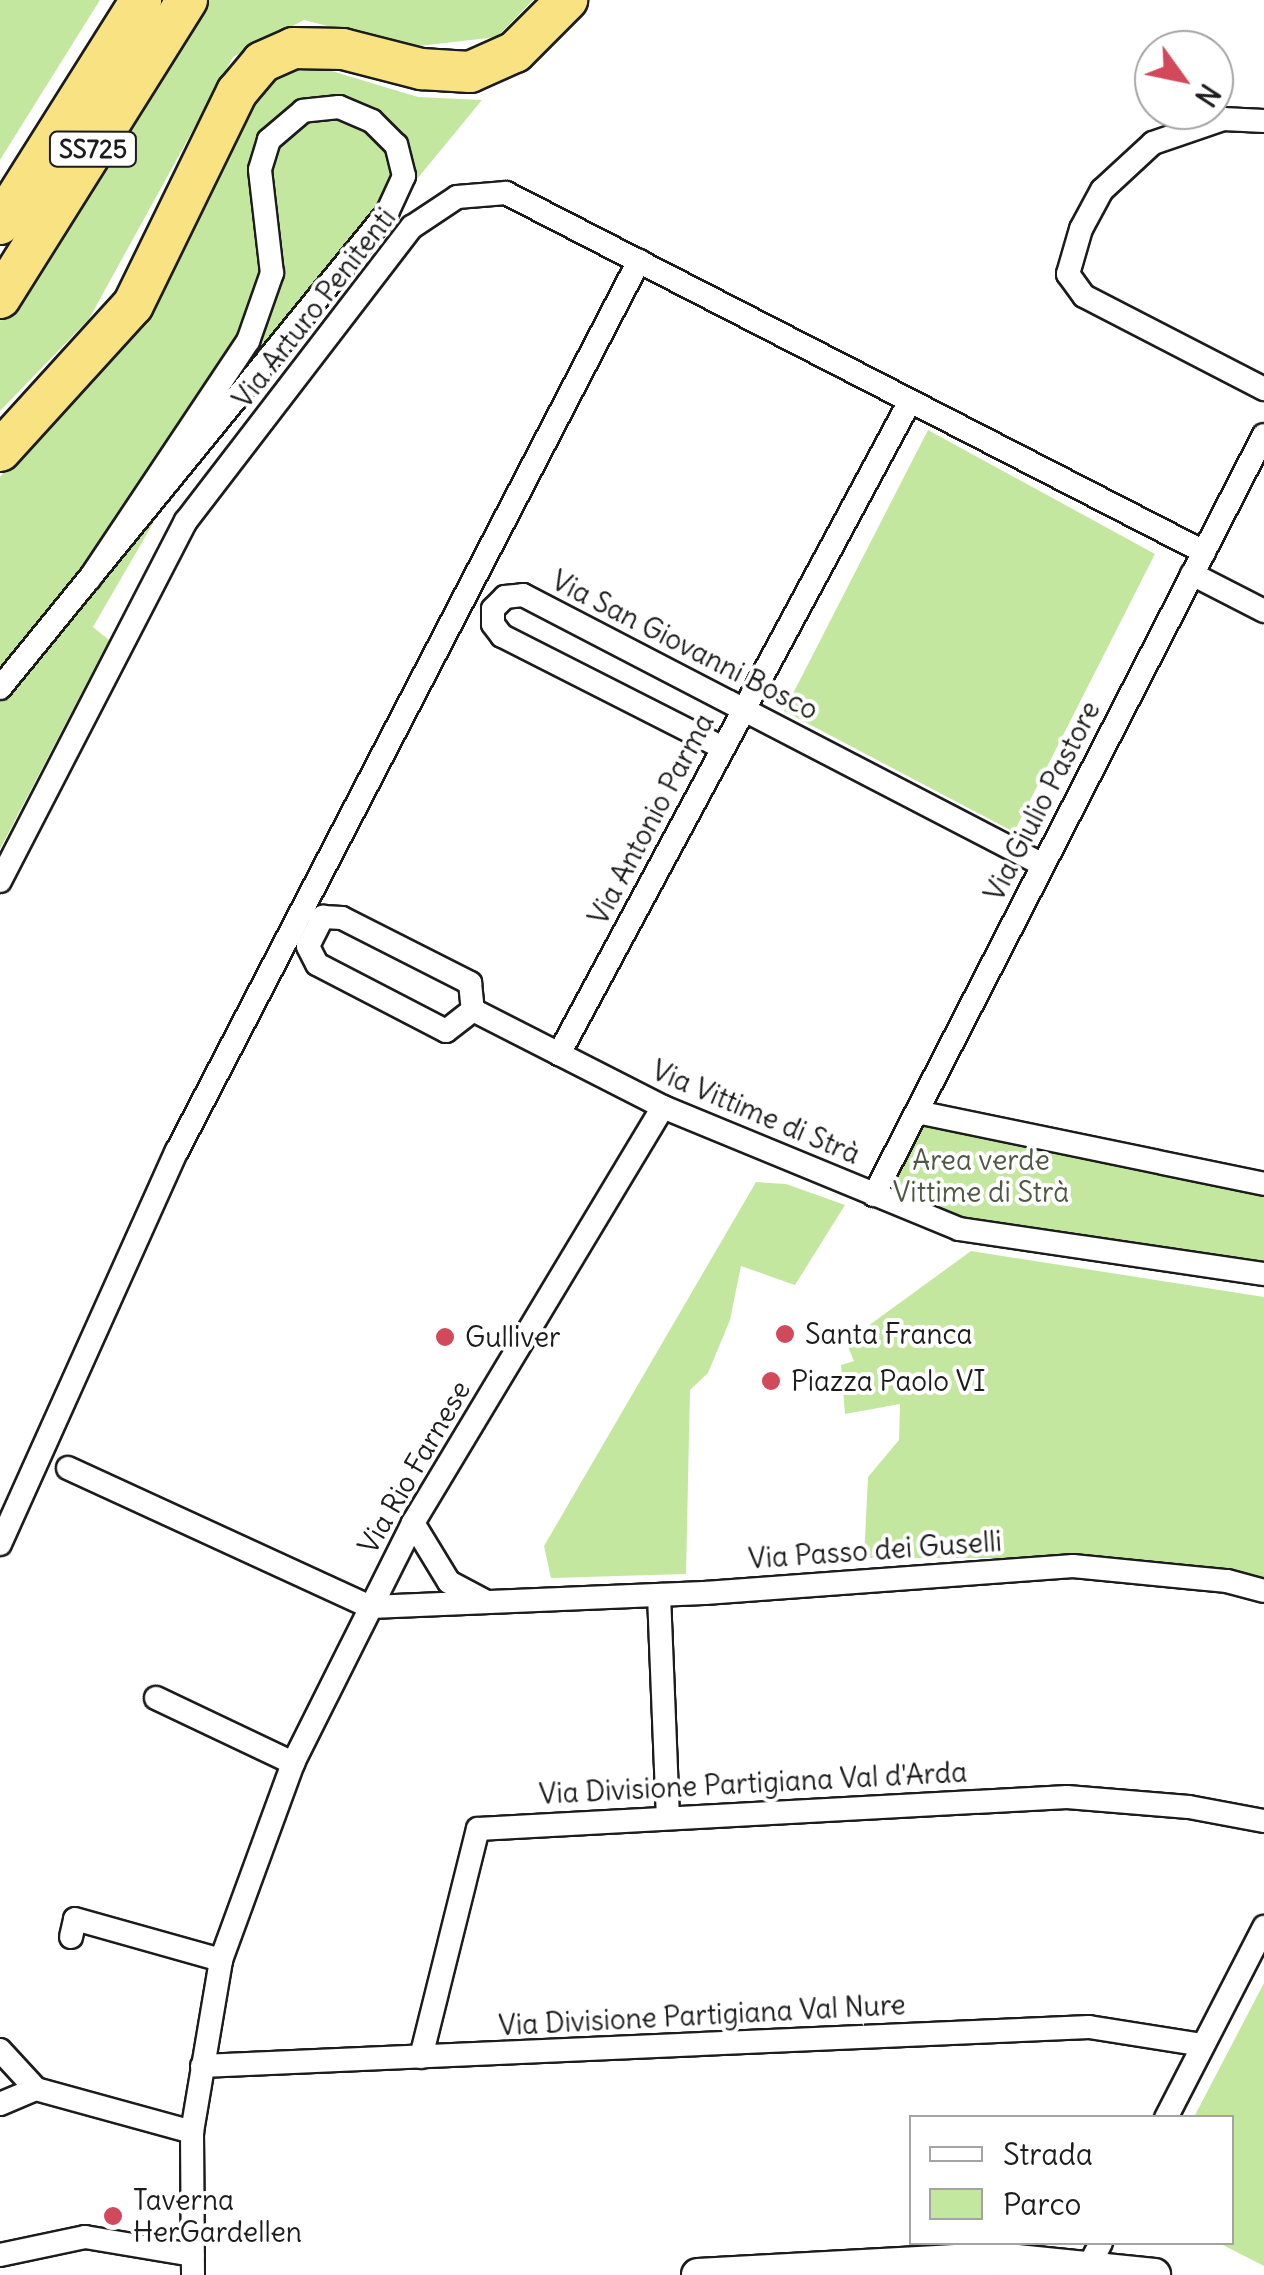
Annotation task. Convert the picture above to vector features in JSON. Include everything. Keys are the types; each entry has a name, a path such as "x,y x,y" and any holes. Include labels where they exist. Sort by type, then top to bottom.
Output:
{"highway":[{"name":"SS725","path":"0,224 141,0"},
{"name":"SS725","path":"0,298 187,0"},
{"path":"0,451 132,305 237,92 262,62 293,48 343,49 421,69 470,72 516,52 567,0"}],"street":[{"path":"0,688 89,579 387,213 404,176 396,145 372,121 338,107 304,111 269,140 260,170 272,273 248,341 89,579"},
{"path":"1264,121 1224,119 1153,143 1102,190 1081,229 1068,274 1084,296 1264,389"},
{"name":"Via Arturo Penitenti","path":"0,880 186,520 412,228 458,197 506,192 1204,552"},
{"path":"0,1544 177,1152 638,261"},
{"name":"Via Antonio Parma","path":"559,1054 910,400"},
{"name":"Via Giulio Pastore","path":"874,1195 1264,434"},
{"path":"1192,574 1264,611"},
{"name":"Via San Giovanni Bosco","path":"723,748 502,636 493,624 493,609 505,597 523,595 1043,865"},
{"path":"323,917 342,918 470,983 473,1010 446,1032 316,964 308,946 323,917"},
{"name":"Via Vittime di Strà","path":"473,1010 663,1107 959,1229 1264,1274"},
{"name":"Via Rio Farnese","path":"193,2265 192,2132 221,1960 294,1763 414,1523 663,1107"},
{"path":"918,1112 1264,1184"},
{"name":"Via Passo dei Guselli","path":"68,1468 370,1607 659,1594 1073,1566 1228,1580 1264,1591"},
{"path":"414,1523 449,1582 488,1602"},
{"path":"659,1594 668,1816"},
{"path":"156,1698 294,1763"},
{"name":"Via Divisione Partigiana Val d'Arda","path":"421,2057 478,1828 1067,1797 1189,1806 1264,1821"},
{"path":"72,1937 75,1919 221,1960"},
{"path":"1168,2115 1264,1927"},
{"name":"Via Divisione Partigiana Val Nure","path":"202,2066 1089,2028 1203,2044"},
{"path":"0,2050 36,2090 192,2132"},
{"path":"0,2104 36,2090"},
{"path":"0,2255 85,2237 193,2265"},
{"path":"698,2275 1095,2254 1154,2275"}],"green space":[{"path":"0,0 100,0 0,160"},
{"path":"203,0 533,0 497,37 410,47 304,20 233,57 89,319 0,411 0,321"},
{"path":"266,60 325,69 418,97 482,100 199,444 93,627 109,640 0,849 0,477 133,305"},
{"path":"928,430 1155,554 1014,832 784,711"},
{"name":"Area verde Vittime di Strà","path":"922,1121 1264,1188 1264,1264 961,1217 893,1182"},
{"path":"756,1182 786,1184 845,1205 795,1285 741,1266 730,1320 708,1373 690,1390 686,1574 551,1578 544,1546"},
{"path":"971,1251 1264,1297 1264,1580 1081,1558 864,1558 868,1477 899,1440 900,1404 845,1414 841,1365 854,1361 846,1342"},
{"path":"1264,1983 1264,2266 1223,2245 1234,2245 1234,2115 1195,2115"}],"place":[{"name":"Santa Franca","path":"785,1334"},
{"name":"Gulliver","path":"445,1337"},
{"name":"Piazza Paolo VI","path":"771,1381"},
{"name":"Taverna HerGardellen","path":"113,2216"}]}
